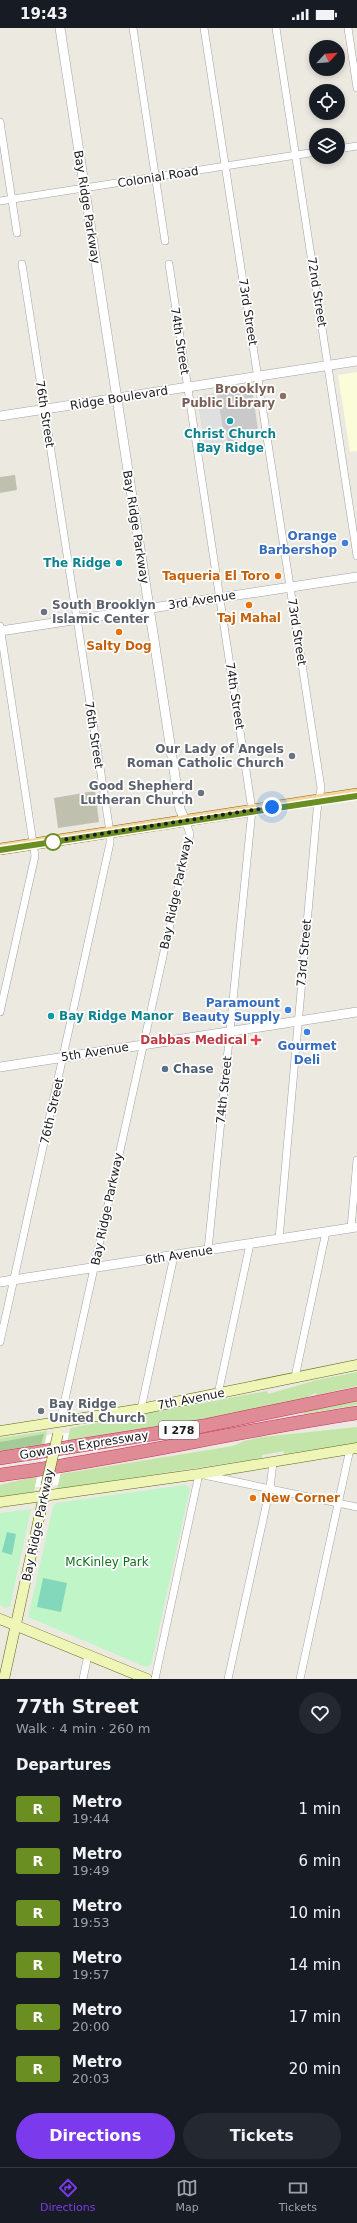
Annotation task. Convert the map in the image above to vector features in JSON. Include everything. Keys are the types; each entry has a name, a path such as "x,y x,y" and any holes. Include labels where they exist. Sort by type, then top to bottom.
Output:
{"highway":[{"name":"Gowanus Expressway","path":"0,1458 195,1427 357,1394"},
{"name":"I 278","path":"0,1466 268,1423 357,1406"},
{"name":"Gowanus Expressway","path":"0,1475 116,1458 357,1412"},
{"path":"116,1458 153,1454 276,1432 357,1422"}],"main road":[{"path":"0,849 357,794"},
{"name":"7th Avenue","path":"0,1431 141,1409 357,1365"},
{"name":"Bay Ridge Parkway","path":"4,1679 60,1422"},
{"path":"0,1502 199,1474 354,1448"},
{"path":"0,1619 147,1679"}],"street":[{"name":"Bay Ridge Parkway","path":"60,28 180,809 190,834 60,1422"},
{"path":"133,28 165,241"},
{"name":"73rd Street","path":"204,28 321,788 298,1021 279,1239"},
{"name":"72nd Street","path":"276,28 357,556"},
{"path":"348,28 357,88"},
{"path":"0,122 17,233"},
{"path":"345,148 357,146"},
{"name":"Colonial Road","path":"0,201 309,153"},
{"name":"76th Street","path":"0,1342 110,843 110,832 22,264"},
{"name":"74th Street","path":"169,264 252,810 208,1250"},
{"name":"Ridge Boulevard","path":"0,416 357,361"},
{"name":"3rd Avenue","path":"0,629 76,620 357,577"},
{"path":"0,629 35,856 0,1012"},
{"name":"5th Avenue","path":"0,1067 357,1012"},
{"path":"354,1228 357,1160"},
{"name":"6th Avenue","path":"0,1282 354,1228"},
{"path":"295,1377 326,1232"},
{"path":"218,1394 250,1244"},
{"path":"141,1409 174,1256"},
{"path":"300,1679 339,1503 354,1448"},
{"path":"228,1679 270,1488 273,1462"},
{"path":"155,1679 199,1474 357,1507"},
{"path":"83,1679 88,1655"}],"shaded area":[{"path":"357,372 357,451 350,452 338,375"},
{"path":"252,388 259,437 205,445 197,396"},
{"path":"217,393 223,429 226,429 228,442 205,445 197,396"},
{"path":"15,475 17,490 0,493 0,477"},
{"path":"95,791 99,822 58,828 54,798"}],"green space":[{"path":"357,1372 357,1386 317,1395 315,1393 304,1399 246,1412 112,1436 111,1434 102,1438 67,1444 70,1428 267,1391 268,1394 317,1380"},
{"path":"357,1400 357,1405 304,1414 303,1412"},
{"path":"357,1427 357,1443 284,1454 284,1451 262,1455 262,1458 57,1489 60,1474 233,1446 244,1441 262,1437"},
{"path":"47,1431 44,1447 0,1453 0,1438"},
{"path":"44,1434 41,1444 0,1451 0,1442"},
{"path":"37,1476 34,1492 0,1497 0,1485"},
{"name":"McKinley Park","path":"185,1485 190,1488 151,1665 146,1667 28,1617 53,1507 56,1503"},
{"path":"31,1509 10,1606 6,1608 0,1605 0,1513"},
{"path":"7,1532 16,1534 12,1555 2,1552"},
{"path":"43,1578 67,1583 61,1612 37,1607"}],"pier":[{"path":"69,1433 58,1485 35,1487 47,1435"}],"metro line":[{"name":"R","path":"0,850 357,796"}],"place":[{"name":"Brooklyn Public Library","path":"283,396"},
{"name":"Christ Church Bay Ridge","path":"230,421"},
{"name":"Orange Barbershop","path":"345,543"},
{"name":"The Ridge","path":"119,563"},
{"name":"Taqueria El Toro","path":"278,576"},
{"name":"Taj Mahal","path":"249,605"},
{"name":"South Brooklyn Islamic Center","path":"44,612"},
{"name":"Salty Dog","path":"119,632"},
{"name":"Our Lady of Angels Roman Catholic Church","path":"292,756"},
{"name":"Good Shepherd Lutheran Church","path":"201,793"},
{"name":"Paramount Beauty Supply","path":"288,1010"},
{"name":"Bay Ridge Manor","path":"51,1016"},
{"name":"Gourmet Deli","path":"307,1032"},
{"name":"Dabbas Medical","path":"256,1040"},
{"name":"Chase","path":"165,1069"},
{"name":"Bay Ridge United Church","path":"41,1411"},
{"name":"New Corner","path":"253,1498"}],"route":[{"path":"53,842 49,842 272,807"}]}
